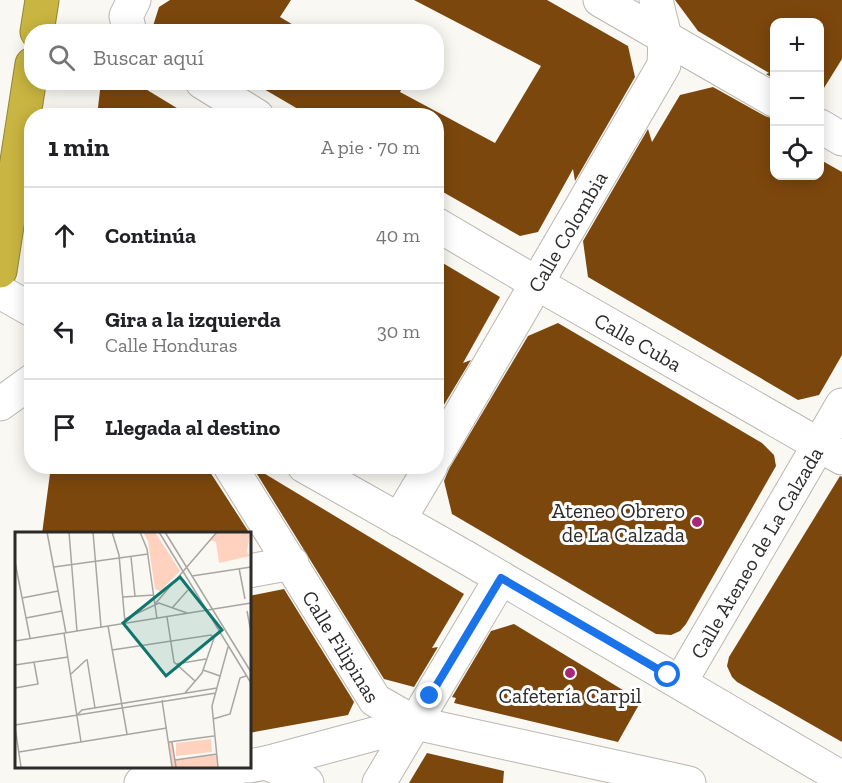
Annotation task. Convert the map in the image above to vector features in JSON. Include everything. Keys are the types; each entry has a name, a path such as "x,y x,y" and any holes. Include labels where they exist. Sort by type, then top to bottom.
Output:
{"highway":[{"path":"38,24 42,0"},
{"path":"25,108 28,90"},
{"path":"0,271 24,116"}],"street":[{"path":"600,0 770,98"},
{"name":"Calle Colombia","path":"444,443 664,65 665,37 656,0"},
{"path":"215,90 244,108"},
{"name":"Calle Cuba","path":"444,229 830,451"},
{"path":"0,292 24,306"},
{"path":"0,405 24,387"},
{"name":"Calle Ateneo de La Calzada","path":"688,669 830,451 842,405"},
{"name":"Calle Filipinas","path":"236,474 375,700 415,723 689,783"},
{"path":"318,474 501,578 829,777"},
{"path":"399,520 425,474"},
{"path":"250,571 292,563"},
{"path":"379,783 501,578"},
{"path":"253,765 415,723"},
{"path":"253,765 298,777 307,783"},
{"path":"141,783 234,768"}],"building":[{"path":"170,0 291,0 280,17 292,24 154,24 159,7"},
{"path":"414,0 547,0 628,46 635,77 575,181 573,169 538,232 520,236 444,193 444,116 495,143 541,66"},
{"path":"675,0 842,0 842,59 824,88 824,18 770,18 770,76 766,74 769,73 698,31"},
{"path":"713,87 770,118 770,180 824,180 824,162 842,172 842,355 819,395 798,400 588,277 583,241 648,129 652,142 680,95"},
{"path":"100,90 147,90 177,108 98,108"},
{"path":"266,90 401,90 400,92 430,108 296,108"},
{"path":"444,264 500,297 463,363 471,360 444,405"},
{"path":"558,323 762,443 774,455 776,466 686,624 680,631 671,635 656,634 452,514 444,481 449,469 528,336"},
{"path":"50,474 211,474 249,532 42,532"},
{"path":"257,474 265,474 464,594 432,648 438,647 414,687 384,679"},
{"path":"840,476 842,477 842,742 737,682 727,666 729,657"},
{"path":"284,589 354,702 348,715 250,733 250,596"},
{"path":"514,624 641,701 618,742 454,703 456,698 452,697 491,631"},
{"path":"427,753 504,771 503,783 409,783"}],"place":[{"name":"Ateneo Obrero de La Calzada","path":"697,522"},
{"name":"Cafetería Carpil","path":"570,673"}],"route":[{"path":"430,696 501,578 668,675"}]}
